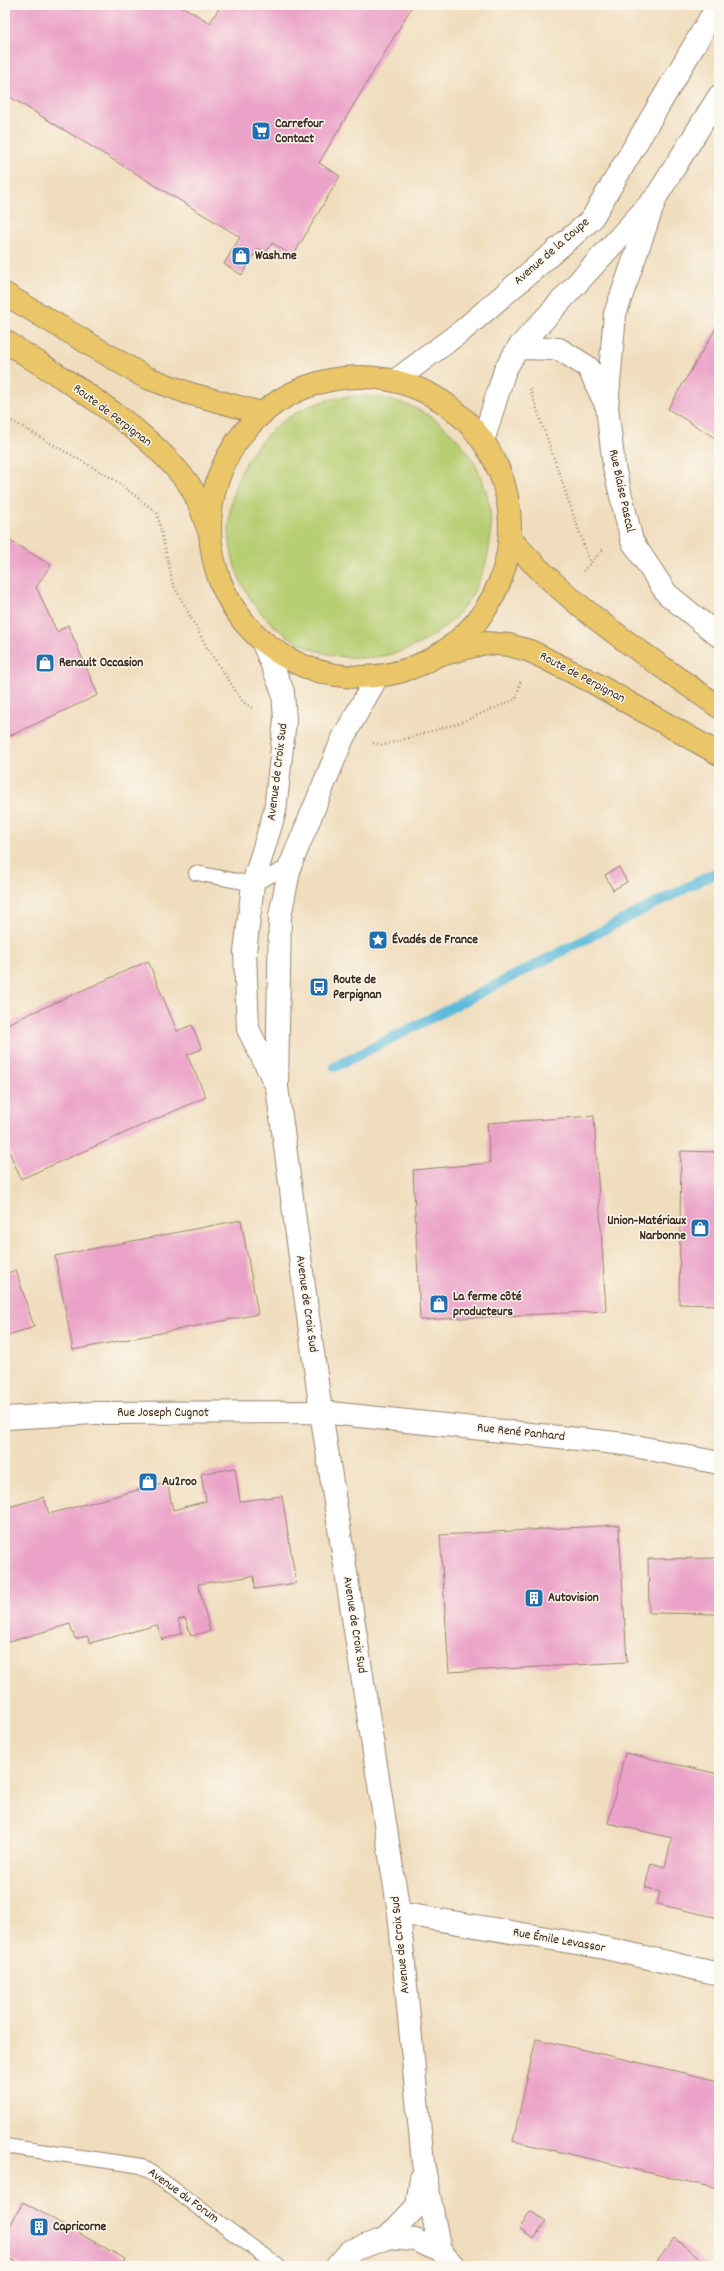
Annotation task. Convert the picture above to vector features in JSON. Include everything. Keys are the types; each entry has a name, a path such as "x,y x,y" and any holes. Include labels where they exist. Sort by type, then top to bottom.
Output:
{"main road":[{"path":"5,294 145,377 188,393 261,413"},
{"name":"Route de Perpignan","path":"5,341 110,411 157,449 189,484 209,531"},
{"path":"348,377 396,380 429,393 459,414 483,441 505,487 510,538 498,585 473,626 436,657 408,670 377,677 337,676 298,664 263,643 235,611 216,573 209,531 215,488 232,447 261,413 302,388 348,377"},
{"path":"510,538 534,566 561,590 623,638 719,707"},
{"name":"Route de Perpignan","path":"436,657 485,643 509,645 530,651 594,682 719,754"}],"street":[{"name":"Avenue de la Coupe","path":"396,380 463,330 591,220 718,5"},
{"path":"483,441 505,370 518,348 656,197 719,96"},
{"name":"Rue Blaise Pascal","path":"656,197 615,314 607,407 614,467 632,542 667,594 719,636"},
{"name":"Rue Blaise Pascal","path":"518,348 559,349 588,367 607,407"},
{"name":"Avenue de Croix Sud","path":"263,643 283,692 285,720 275,812 252,884 244,952 248,1029 277,1087"},
{"name":"Avenue de Croix Sud","path":"377,677 343,738 290,866 280,916 277,1087 321,1412 399,1913 423,2163 447,2259"},
{"name":"Rue Joseph Cugnot","path":"5,1418 94,1413 321,1412"},
{"name":"Rue René Panhard","path":"321,1412 626,1444 719,1462"},
{"name":"Rue Émile Levassor","path":"399,1913 605,1948 719,1974"},
{"name":"Avenue de Croix Sud","path":"387,2238 417,2206 423,2163"},
{"path":"337,2266 350,2251 387,2238 415,2240 447,2259"}],"lane":[{"path":"196,873 252,884 290,866"},
{"name":"Avenue du Forum","path":"5,2146 142,2166 278,2266"}],"path":[{"path":"528,383 590,563"},
{"path":"5,417 114,480 158,513 173,584 206,646 243,702 264,715 285,720"},
{"path":"578,576 606,546"},
{"path":"343,738 384,745 459,723 516,699 530,651"}],"green space":[{"path":"360,396 385,399 410,406 433,418 461,444 469,454 481,477 488,502 491,527 488,552 481,577 469,600 443,628 433,636 410,648 385,655 360,658 335,655 310,648 287,636 259,610 251,600 239,577 232,552 229,527 232,502 239,477 251,454 277,426 287,418 310,406 335,399"}],"building":[{"path":"5,5 180,5 210,23 221,5 413,5 319,163 340,176 293,256 272,243 266,252 258,248 242,275 224,264 240,237 5,94"},
{"path":"719,323 719,440 668,409"},
{"name":"Renault Occasion","path":"5,538 51,565 36,587 57,632 68,625 98,695 5,738"},
{"path":"619,867 627,882 613,890 605,875"},
{"path":"148,961 177,1031 192,1025 202,1049 187,1055 206,1097 21,1179 5,1142 5,1025"},
{"path":"594,1116 606,1311 420,1320 413,1170 490,1163 487,1123"},
{"name":"Union-Matériaux Narbonne","path":"681,1151 719,1152 719,1305 679,1304"},
{"path":"241,1220 258,1314 73,1350 55,1256"},
{"path":"16,1270 34,1327 5,1336 5,1274"},
{"path":"235,1468 240,1501 282,1496 296,1583 255,1589 254,1576 198,1584 210,1631 191,1636 185,1618 178,1620 182,1633 162,1640 157,1625 90,1643 87,1636 75,1639 70,1624 5,1643 5,1508 44,1497 49,1514 167,1482 173,1510 206,1501 201,1474"},
{"name":"Autovision","path":"619,1525 627,1662 449,1672 440,1535"},
{"path":"719,1558 719,1614 649,1613 648,1559"},
{"path":"625,1753 719,1774 719,1918 657,1904 660,1892 645,1887 651,1863 665,1867 672,1838 608,1823"},
{"path":"536,2039 719,2081 719,2189 513,2141"},
{"name":"Capricorne","path":"23,2202 125,2259 121,2266 23,2266 5,2256 5,2235"},
{"path":"530,2211 546,2221 534,2239 519,2229"},
{"path":"674,2238 710,2266 654,2266"}],"waterway":[{"path":"335,1067 719,871"}],"place":[{"name":"Carrefour Contact","path":"261,131"},
{"name":"Wash.me","path":"241,256"},
{"name":"Renault Occasion","path":"45,663"},
{"name":"Évadés de France","path":"378,940"},
{"name":"Route de Perpignan","path":"319,987"},
{"name":"Union-Matériaux Narbonne","path":"700,1228"},
{"name":"La ferme côté producteurs","path":"439,1304"},
{"name":"Au2roo","path":"148,1482"},
{"name":"Autovision","path":"534,1598"},
{"name":"Capricorne","path":"39,2227"}]}
